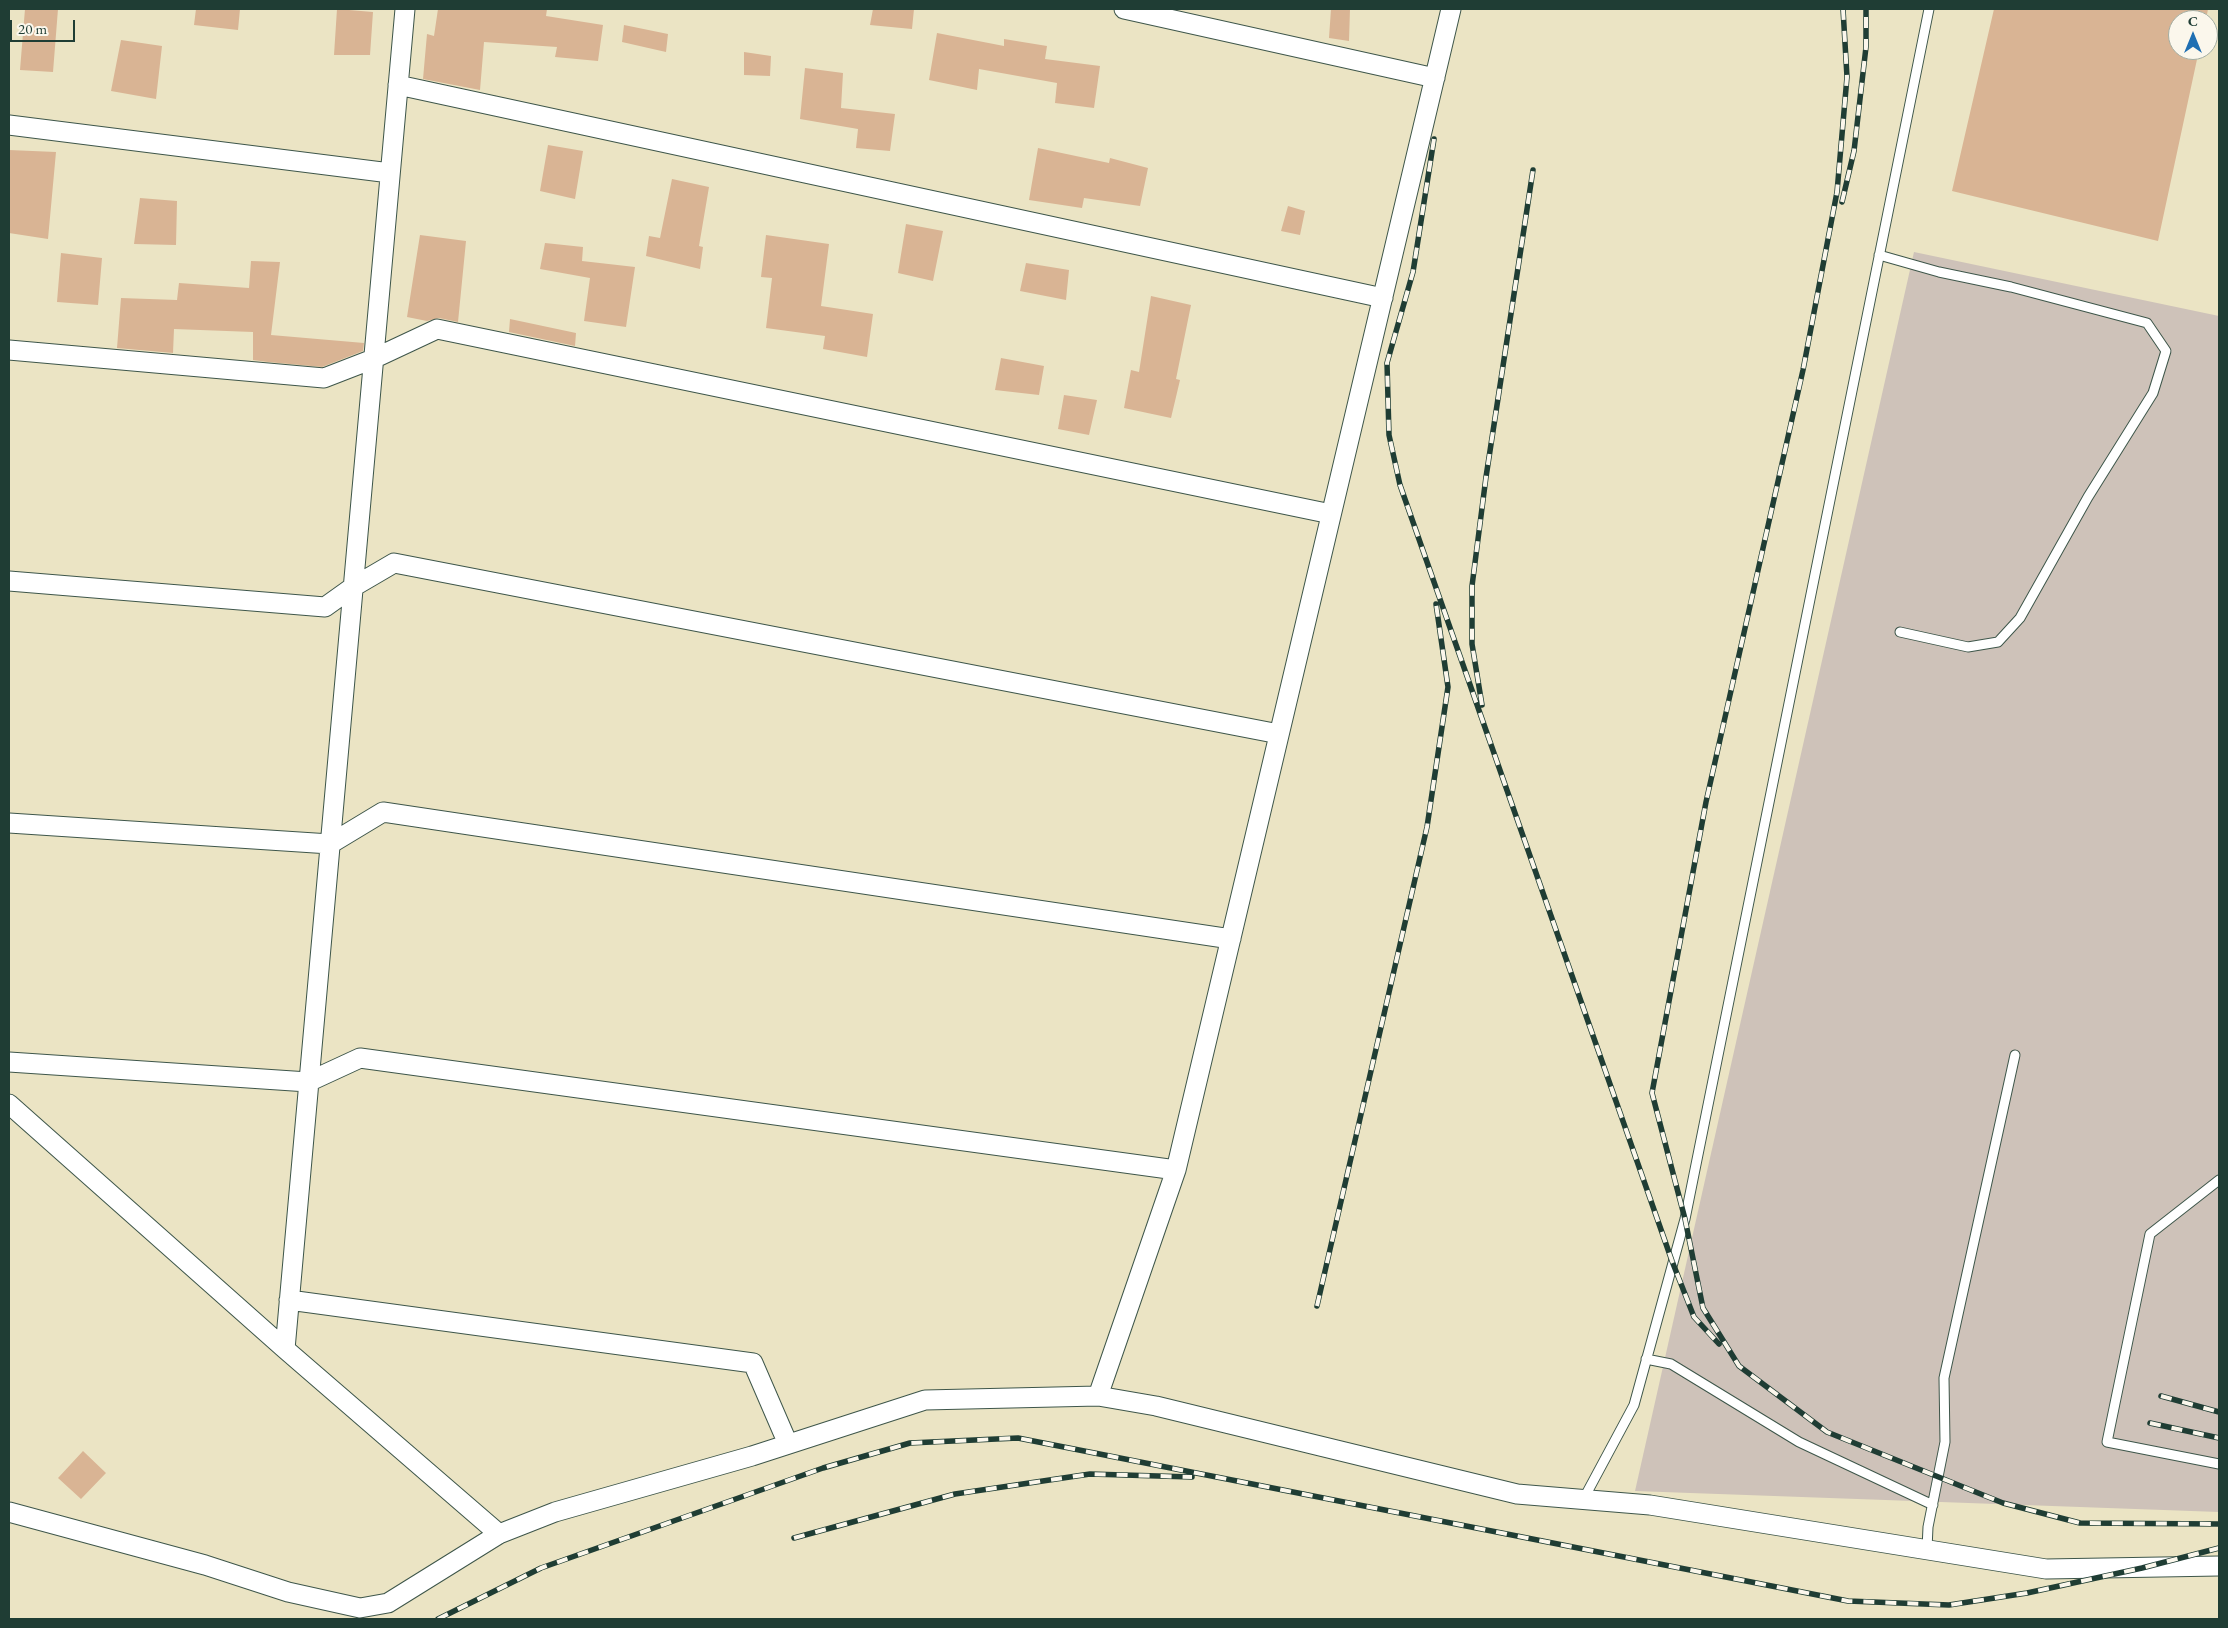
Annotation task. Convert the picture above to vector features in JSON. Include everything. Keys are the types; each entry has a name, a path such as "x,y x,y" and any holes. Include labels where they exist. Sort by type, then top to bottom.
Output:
{"street":[{"path":"285,1348 405,9"},
{"path":"1124,9 1435,78"},
{"path":"1098,1396 1176,1170 1451,9"},
{"path":"398,85 1383,298"},
{"path":"9,125 390,174"},
{"path":"9,350 324,378 373,359 437,329 1331,514"},
{"path":"9,581 326,608 353,587 394,562 1280,734"},
{"path":"9,823 330,844 383,812 1231,939"},
{"path":"9,1062 308,1082 360,1058 1176,1170"},
{"path":"9,1104 499,1534"},
{"path":"289,1300 753,1363 788,1444"},
{"path":"9,1512 205,1565 288,1592 360,1608 388,1603 499,1534 555,1512 788,1444 925,1400 1098,1396 1156,1406 1517,1494 1583,1501 1650,1505 2046,1568 2219,1566"}],"lane":[{"path":"1583,1501 1634,1405 1685,1219 1929,9"},
{"path":"1879,255 1939,272 2057,298 2147,323 2166,352 2153,393 2088,497 2020,618 1998,642 1968,647 1900,632"},
{"path":"1927,1550 1928,1527 1945,1442 1944,1378 2015,1055"},
{"path":"2219,1180 2150,1234 2107,1442 2219,1464"},
{"path":"1646,1359 1671,1364 1799,1442 1933,1505"}],"shaded area":[{"path":"1914,252 2219,316 2219,1512 1635,1491"}],"building":[{"path":"25,9 58,9 53,72 20,70"},
{"path":"196,9 240,9 238,30 194,25"},
{"path":"337,9 373,12 370,55 334,55"},
{"path":"438,9 547,9 546,16 603,25 598,61 555,57 557,47 484,42 480,90 423,79 427,34 434,36"},
{"path":"873,9 914,9 912,29 870,25"},
{"path":"1331,9 1350,9 1349,41 1329,38"},
{"path":"1994,9 2208,9 2168,10 2168,60 2197,60 2158,241 1952,191"},
{"path":"624,25 668,34 666,52 622,42"},
{"path":"937,33 1004,46 1004,39 1047,46 1045,59 1100,66 1094,108 1055,103 1057,83 979,69 977,90 929,80"},
{"path":"121,40 162,46 156,99 111,91"},
{"path":"744,52 771,56 770,76 744,75"},
{"path":"805,68 843,73 841,108 895,114 890,151 856,148 858,129 800,119"},
{"path":"548,145 583,151 575,199 540,191"},
{"path":"1038,148 1109,163 1110,158 1148,168 1140,206 1084,198 1082,208 1029,200"},
{"path":"9,150 56,152 48,239 9,233"},
{"path":"672,179 709,187 699,246 703,247 700,269 646,256 649,236 660,238"},
{"path":"140,198 177,201 176,245 134,244"},
{"path":"1288,206 1305,211 1300,235 1281,231"},
{"path":"906,224 943,231 933,281 898,273"},
{"path":"420,235 466,241 458,322 439,318 427,321 407,317"},
{"path":"766,235 829,244 821,306 873,314 867,357 823,349 825,336 766,328 772,278 761,277"},
{"path":"545,243 583,247 582,261 635,267 626,327 584,321 590,278 540,269"},
{"path":"61,253 102,258 98,305 57,302"},
{"path":"251,261 280,262 271,335 364,343 363,351 322,367 268,362 253,360 253,332 174,329 173,353 117,348 121,298 177,300 179,283 249,288"},
{"path":"1026,263 1069,270 1066,300 1020,291"},
{"path":"1151,296 1191,305 1176,379 1180,380 1171,418 1124,408 1131,370 1139,372"},
{"path":"510,319 576,333 575,346 509,332"},
{"path":"1001,358 1044,366 1039,395 995,390"},
{"path":"1064,395 1097,400 1089,435 1058,429"},
{"path":"83,1451 106,1473 81,1499 58,1478"}],"railway":[{"path":"1843,9 1847,77 1837,192 1803,370 1706,802 1652,1093 1685,1219 1703,1308 1739,1366 1827,1432 2003,1503 2080,1523 2219,1524"},
{"path":"1842,202 1854,151 1866,47 1866,9"},
{"path":"1434,139 1413,272 1387,363 1389,435 1400,485 1672,1261 1694,1317 1719,1344"},
{"path":"1482,705 1472,644 1472,586 1486,477 1533,170"},
{"path":"1317,1306 1427,827 1448,687 1436,604"},
{"path":"2161,1396 2219,1412"},
{"path":"2150,1423 2219,1438"},
{"path":"438,1619 541,1568 823,1468 910,1443 1018,1438 1848,1601 1949,1605 2027,1593 2142,1568 2219,1548"},
{"path":"794,1538 955,1494 1090,1474 1192,1477"}]}
